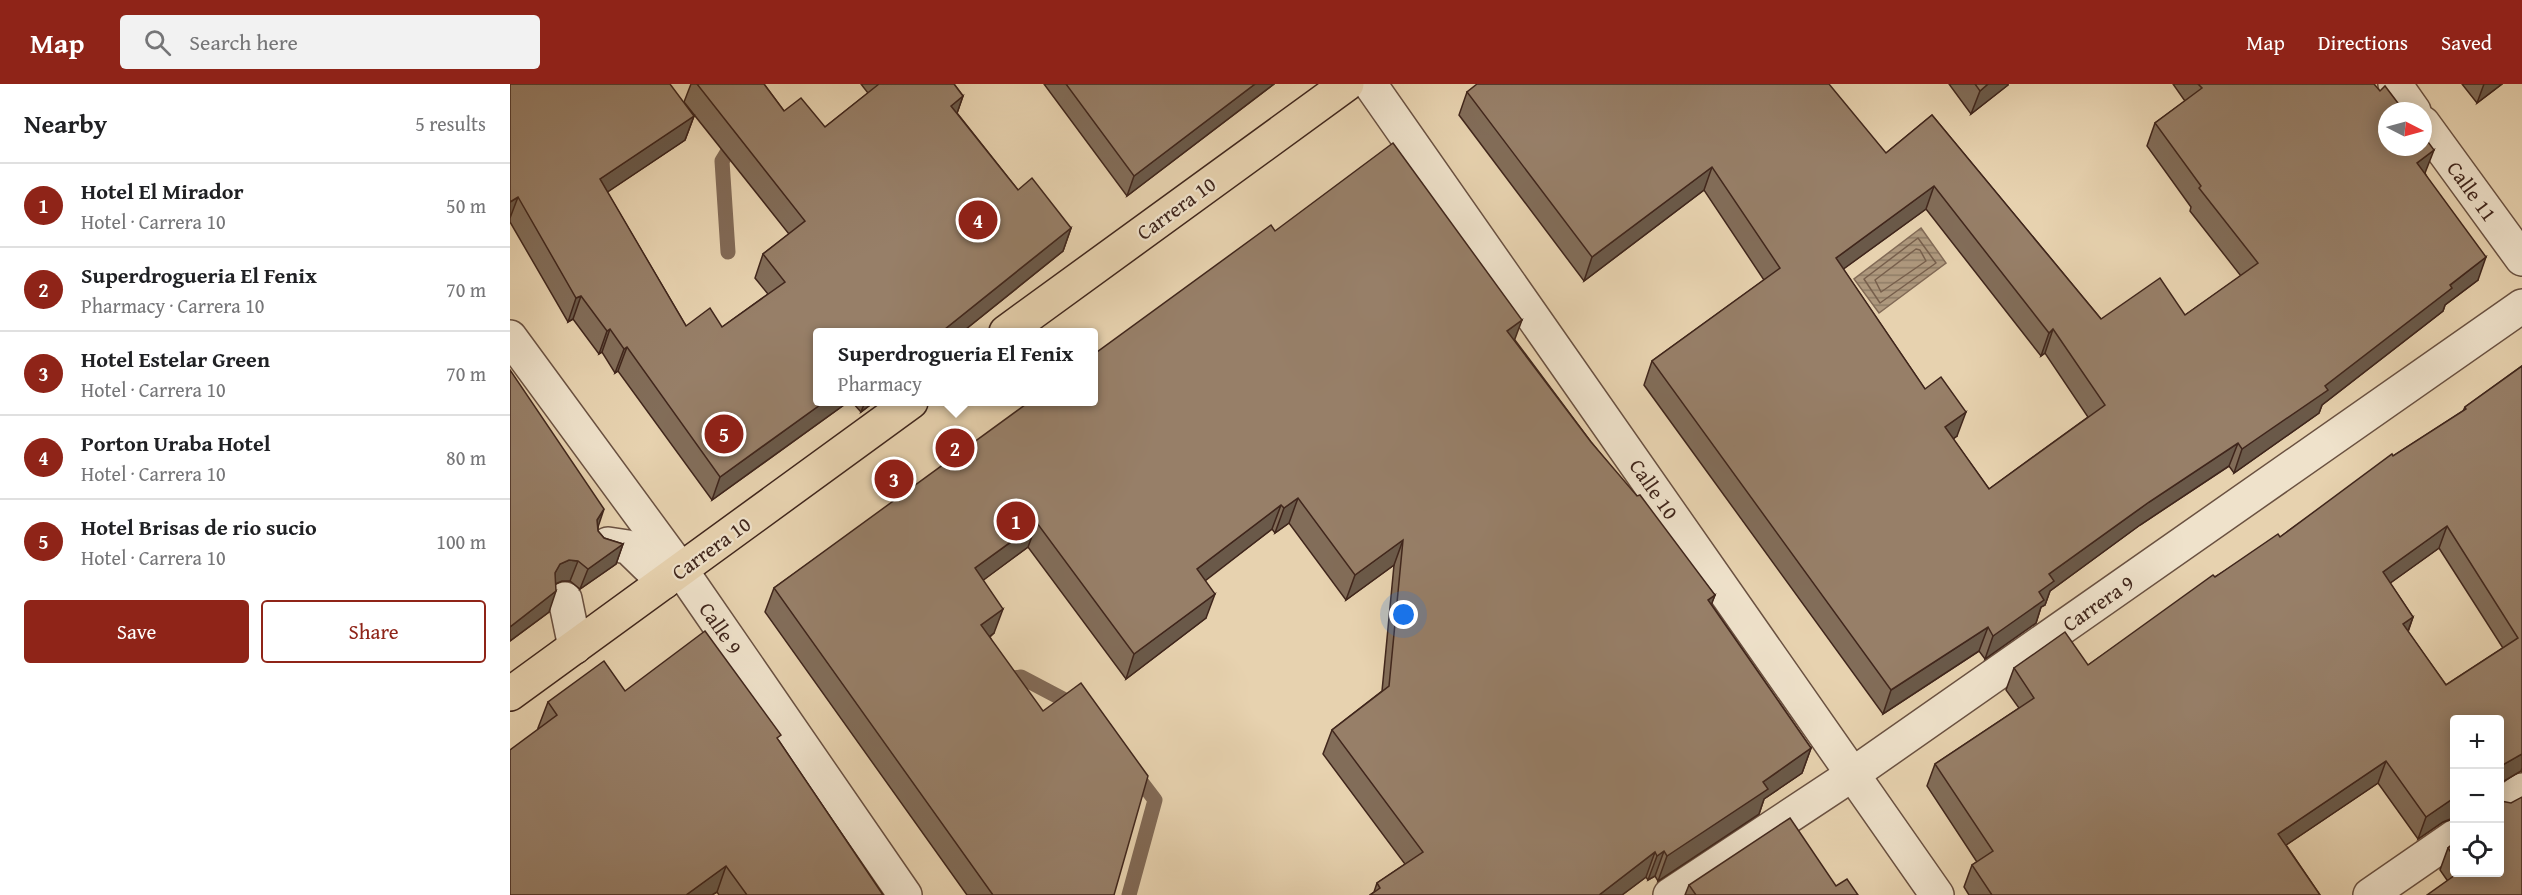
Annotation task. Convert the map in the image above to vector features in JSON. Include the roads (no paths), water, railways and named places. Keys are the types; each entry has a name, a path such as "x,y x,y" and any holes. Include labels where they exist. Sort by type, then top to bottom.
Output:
{"main road":[{"name":"Carrera 10","path":"1013,328 1347,84"},
{"name":"Carrera 10","path":"510,694 906,406"}],"street":[{"name":"Calle 10","path":"1370,84 1937,895"},
{"path":"2395,84 2408,102"},
{"name":"Calle 11","path":"2432,135 2522,259"},
{"name":"Carrera 9","path":"1670,895 1853,774 2522,306"},
{"name":"Calle 9","path":"510,337 637,509 673,576 905,895"},
{"path":"637,509 608,544 628,547 673,576"},
{"path":"566,600 575,646"},
{"path":"2504,803 2522,790"},
{"path":"2370,895 2450,840"}],"water":[{"path":"1921,228 1946,263 1879,313 1854,279"}],"waterway":[{"path":"728,252 722,161 736,138"},
{"path":"1000,680 1021,677 1076,706"},
{"path":"1129,895 1155,800 1133,771"}],"place":[{"name":"Porton Uraba Hotel","path":"978,220"},
{"name":"Hotel Brisas de rio sucio","path":"724,434"},
{"name":"Superdrogueria El Fenix","path":"955,448"},
{"name":"Hotel Estelar Green","path":"894,479"},
{"name":"Hotel El Mirador","path":"1016,521"}]}
